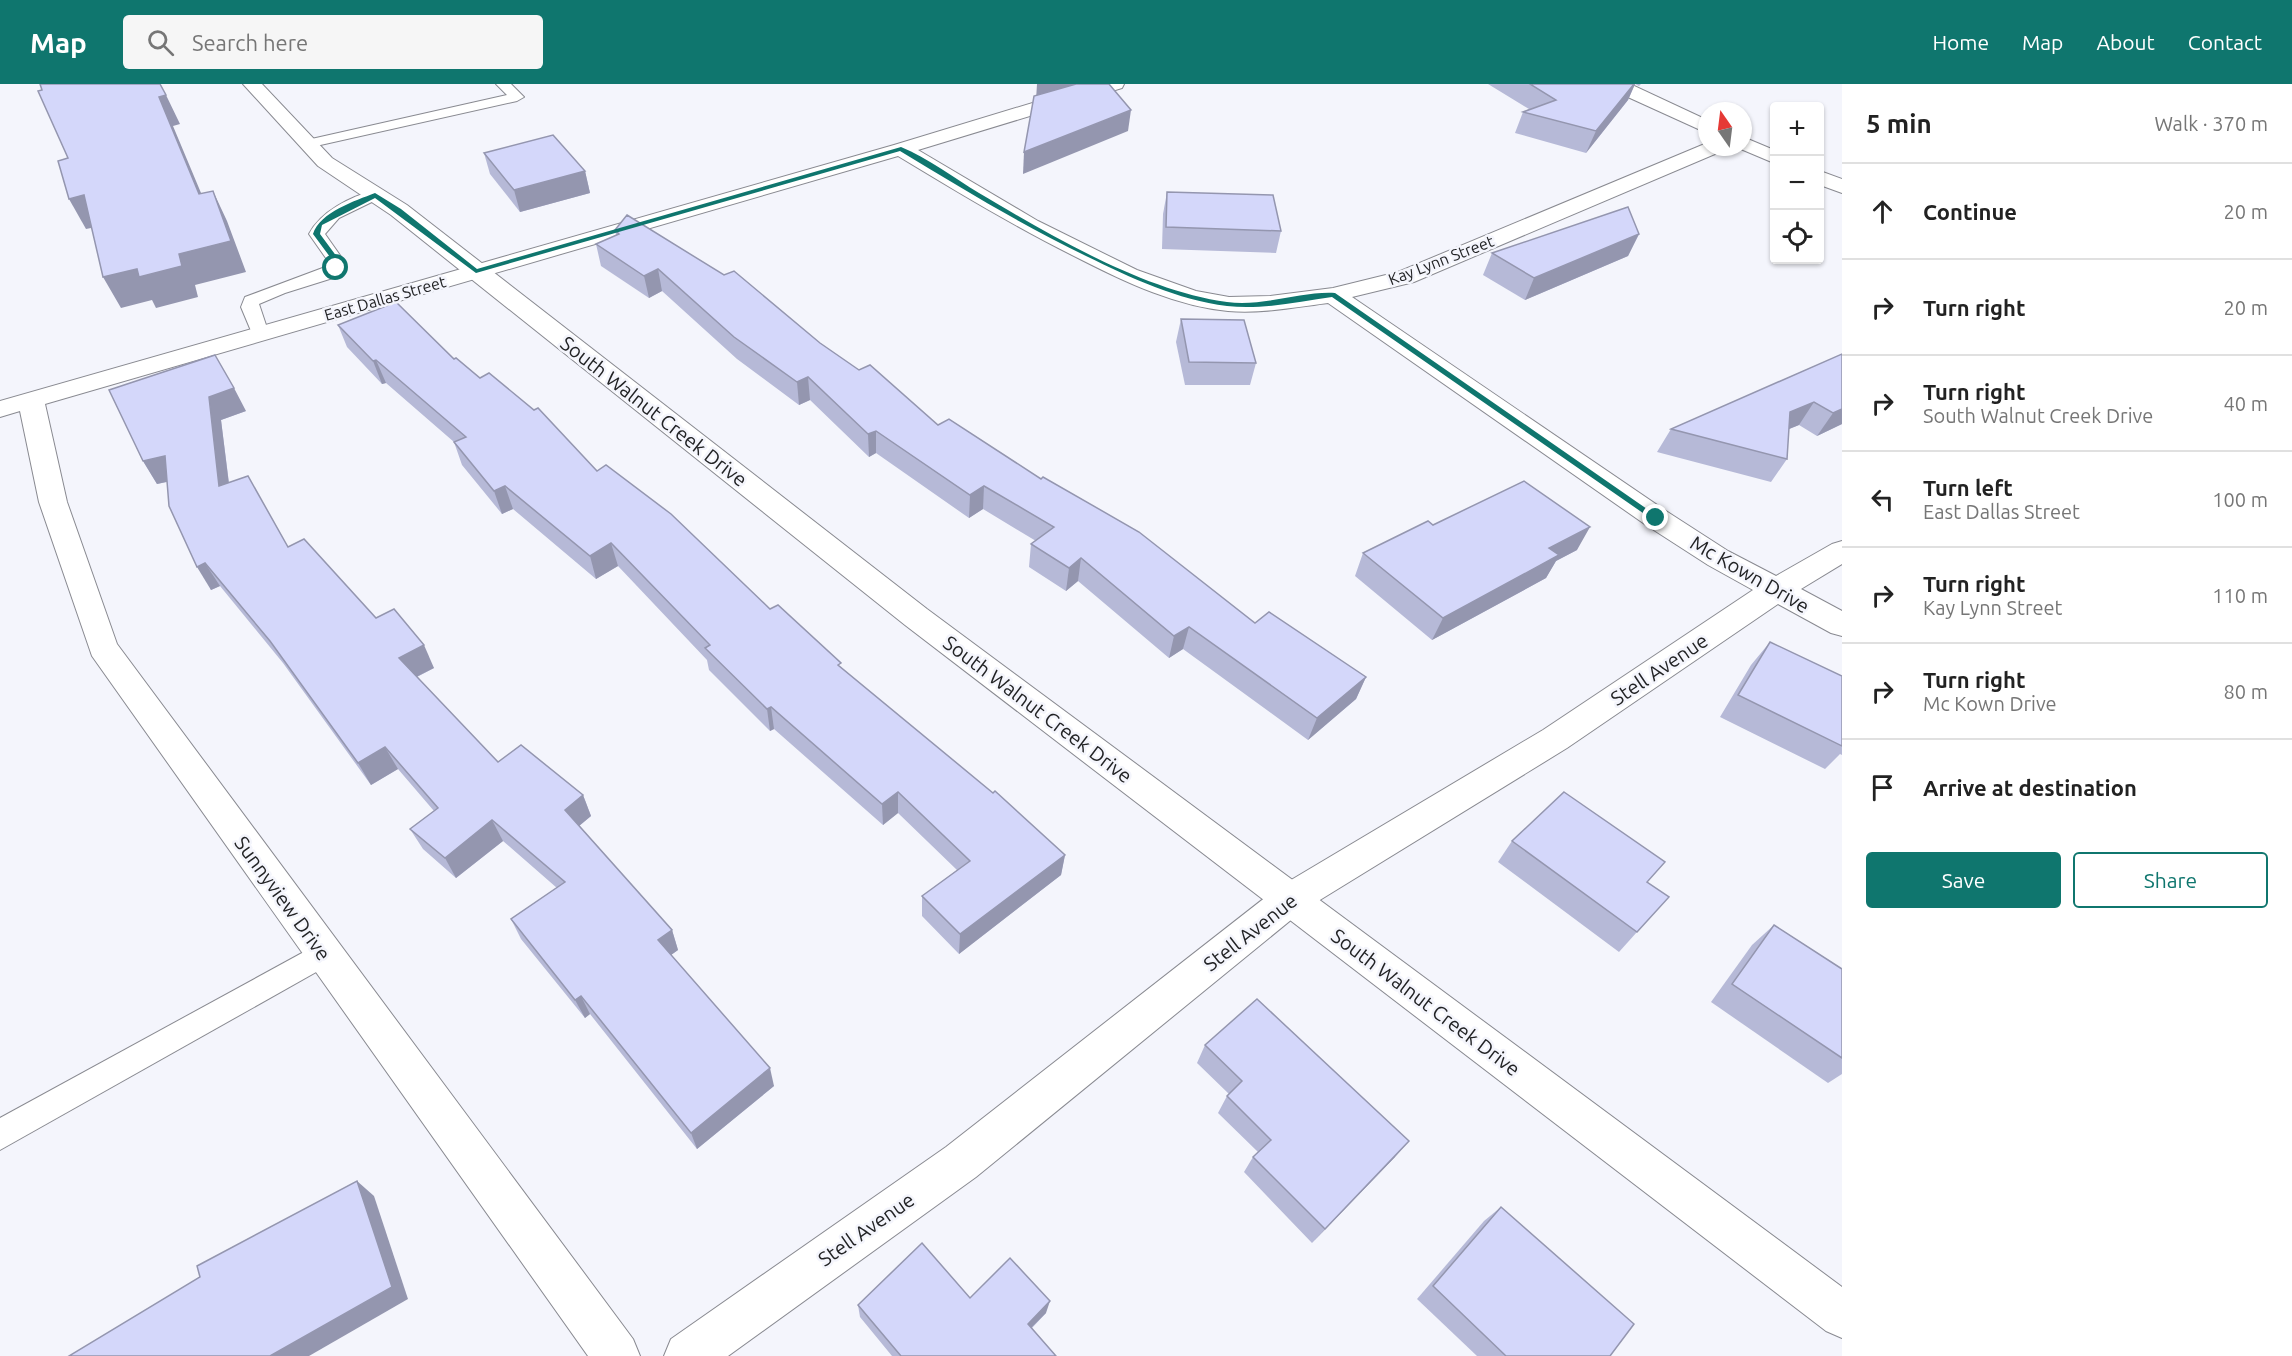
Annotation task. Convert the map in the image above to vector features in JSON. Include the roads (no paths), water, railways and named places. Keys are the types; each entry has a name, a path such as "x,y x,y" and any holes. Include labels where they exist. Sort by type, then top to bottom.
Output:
{"street":[{"name":"South Walnut Creek Drive","path":"252,84 325,162 399,210 916,617 1842,1315"},
{"name":"East Dallas Street","path":"15,405 901,149 1115,84"},
{"path":"1615,84 1698,123"},
{"path":"1752,147 1772,156"},
{"name":"Kay Lynn Street","path":"901,149 1030,226 1129,275 1191,297 1229,304 1270,303 1333,295 1406,277 1698,154"},
{"path":"1824,179 1842,187"},
{"name":"Mc Kown Drive","path":"1333,295 1656,518 1718,558 1842,625"},
{"name":"Sunnyview Drive","path":"15,405 53,502 103,648 616,1356"},
{"name":"Stell Avenue","path":"688,1356 961,1162 1289,900 1555,739 1776,590 1842,551"}],"lane":[{"path":"308,144 517,97 503,84"},
{"path":"260,334 250,307 251,301 279,289 330,273 336,268 336,261 317,234 320,225 330,217 375,195"},
{"path":"0,1135 324,953"}]}
